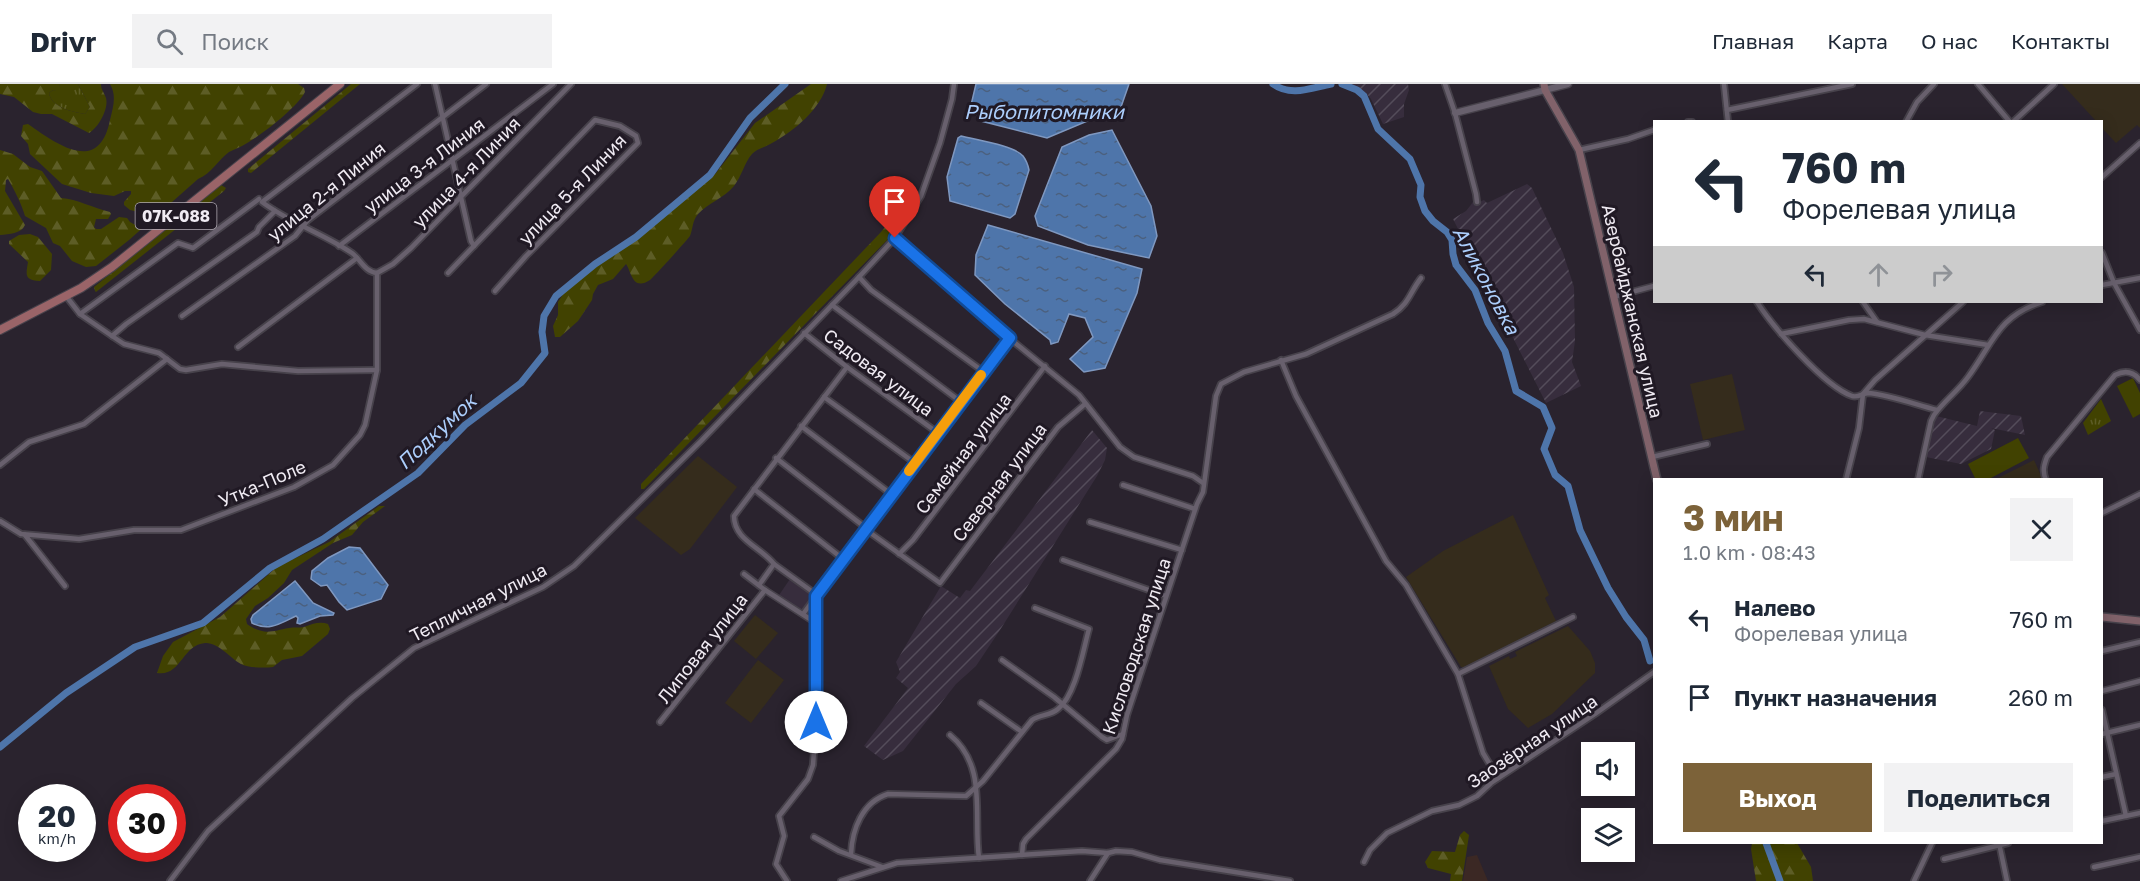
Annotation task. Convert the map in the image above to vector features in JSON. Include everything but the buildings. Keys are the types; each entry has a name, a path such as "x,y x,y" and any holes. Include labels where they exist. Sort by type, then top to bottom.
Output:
{"main road":[{"name":"07К-088","path":"0,330 66,296 112,267 340,84"},
{"name":"Азербайджанская улица","path":"1545,87 1579,150 1657,478"},
{"path":"2103,617 2140,621"}],"street":[{"path":"80,314 178,243 193,248 417,84"},
{"path":"435,84 460,198 474,246"},
{"name":"улица 2-я Линия","path":"182,316 295,236 308,220 486,84"},
{"name":"улица 3-я Линия","path":"339,246 553,84"},
{"name":"улица 4-я Линия","path":"377,273 393,264 411,248 570,84"},
{"name":"Тепличная улица","path":"170,881 208,831 352,698 398,659 414,648 543,587 574,566 700,441 895,238 921,196 929,177 952,99 954,84"},
{"path":"1445,84 1455,113 1477,202"},
{"path":"1455,113 1545,87 1568,84"},
{"path":"1724,84 1728,120"},
{"path":"1727,110 1852,84"},
{"path":"1907,120 1917,102 1934,84"},
{"path":"1978,84 2010,120"},
{"path":"2014,120 2054,84"},
{"name":"улица 5-я Линия","path":"448,273 595,120 620,126 636,136 638,143 526,256 495,291"},
{"path":"1579,150 1628,139 1653,130"},
{"path":"2103,176 2140,143"},
{"path":"260,201 275,212 339,246 357,258 368,270 377,273"},
{"path":"112,336 257,232 259,227 275,212"},
{"path":"895,238 1078,395 1120,447 1134,457 1193,477 1203,483"},
{"path":"2103,256 2114,283 2140,330"},
{"path":"238,347 357,258"},
{"name":"Утка-Поле","path":"0,521 25,535 79,539 134,530 181,530 294,488 333,465 360,435 365,425 377,370 377,273"},
{"path":"859,277 871,290 984,372"},
{"path":"1421,278 1401,309 1314,351 1281,360 1296,396 1386,561 1406,585 1458,674 1484,753 1498,778"},
{"path":"2103,285 2140,278"},
{"path":"1613,297 1653,286"},
{"path":"66,296 80,314 124,344 159,353 180,369 222,364 298,370 377,370"},
{"path":"1757,303 1780,334 1833,385 1857,397 1870,393 1937,410"},
{"path":"1864,303 1877,322"},
{"path":"1848,478 1859,428 1863,394 1875,380 1962,303"},
{"path":"1918,478 1931,421 1937,410 1968,378 2003,323 2020,311 2040,303"},
{"path":"832,304 961,402"},
{"path":"1780,334 1864,319 1925,335 1988,345"},
{"name":"Садовая улица","path":"804,333 938,433"},
{"path":"803,614 1010,338"},
{"path":"0,465 29,442 84,424 167,359"},
{"name":"Кисловодская улица","path":"1022,855 1026,839 1116,749 1123,734 1166,596 1195,509 1203,492 1216,396 1221,384 1244,372 1281,360"},
{"name":"Семейная улица","path":"899,554 913,540 1045,366"},
{"path":"816,596 739,534 734,525 734,516 847,367"},
{"path":"2046,478 2043,466 2047,457 2115,375 2128,371 2140,380"},
{"path":"824,397 915,463"},
{"name":"Северная улица","path":"899,554 940,583 1058,427 1085,404"},
{"path":"801,426 891,494"},
{"path":"1652,457 1707,444"},
{"path":"776,458 899,554"},
{"path":"1123,485 1195,509"},
{"path":"754,489 843,559"},
{"path":"2103,512 2140,494"},
{"path":"1090,522 1182,550"},
{"path":"25,535 65,586"},
{"path":"1064,560 1166,596"},
{"path":"759,585 774,564"},
{"path":"744,574 816,623"},
{"name":"Липовая улица","path":"660,722 765,590"},
{"path":"787,881 776,864 784,836 779,816 808,779 813,765 816,722 816,596"},
{"path":"851,854 854,830 865,812 879,797 888,794 966,796 976,789 1032,720 1037,716 1051,714 1063,705 1076,679 1089,629 1035,608"},
{"path":"1458,674 1573,616"},
{"path":"2103,651 2140,642"},
{"path":"1002,660 1102,737 1107,740 1114,739 1123,734"},
{"name":"Заозёрная улица","path":"1364,862 1370,850 1387,833 1432,811 1459,805 1477,796 1498,778 1653,673"},
{"path":"2103,691 2140,681"},
{"path":"981,703 1022,732"},
{"path":"2126,816 2104,734 2140,725"},
{"path":"950,735 961,743 966,751 976,789 980,858"},
{"path":"2103,777 2116,774"},
{"path":"2103,821 2140,813"},
{"path":"814,837 839,851 882,867"},
{"path":"1914,881 1932,844"},
{"path":"1944,859 1999,844 2007,881"},
{"path":"841,881 897,863 1082,851 1108,853 1116,851 1290,881"},
{"path":"1090,881 1108,853"},
{"path":"2094,867 2140,857"}],"shaded area":[{"path":"1348,84 1408,84 1404,117 1383,124 1366,93"},
{"path":"2062,84 2140,84 2140,128 2137,125 2116,143 2103,129 2103,120 2095,120"},
{"path":"1527,184 1532,188 1563,253 1574,287 1575,341 1572,362 1581,386 1546,403 1453,219 1466,211 1474,201 1484,200 1487,203"},
{"path":"1732,374 1745,430 1703,440 1690,384"},
{"path":"1980,411 2021,416 2025,435 1991,428 1995,430 1991,449 1961,464 1926,457 1936,416 1977,426"},
{"path":"1092,430 1107,448 1105,460 1000,630 976,666 956,684 903,751 883,760 864,746 908,688 896,678 900,672 896,662 941,586 960,598 966,590 970,591"},
{"path":"698,456 737,487 690,549 681,555 635,518"},
{"path":"2034,460 2042,478 1998,478"},
{"path":"1513,515 1549,595 1545,598 1556,621 1461,667 1406,577 1443,551"},
{"path":"790,579 813,591 816,596 803,614 777,598"},
{"path":"755,615 778,633 756,659 734,641"},
{"path":"1568,626 1590,651 1595,663 1595,673 1552,714 1528,728 1508,709 1489,666 1509,656 1510,659 1517,656 1515,652"},
{"path":"758,660 784,680 751,723 725,703"},
{"path":"1477,855 1488,881 1463,881 1467,857"}],"green space":[{"path":"0,84 59,84 61,90 59,92 53,90 49,93 54,102 68,110 85,114 90,107 78,84 101,84 107,102 99,123 89,133 52,114 33,112 14,97 0,94"},
{"path":"59,84 78,84 90,107 85,114 68,110 54,102 49,93 53,90 60,90"},
{"path":"110,84 298,84 304,88 305,92 301,99 277,122 249,142 229,152 96,266 86,267 72,261 60,246 53,243 46,228 25,216 8,179 5,191 25,225 18,232 0,235 0,150 13,154 30,167 42,171 61,198 110,212 108,219 96,219 94,227 96,229 101,229 119,217 127,218 137,226 148,217 147,214 130,210 124,205 131,191 114,196 91,193 62,184 30,154 28,144 21,136 23,125 28,124 52,140 76,150 87,151 97,147 105,137 112,111 114,97"},
{"path":"351,84 360,84 251,173 248,172 248,169"},
{"path":"811,84 827,84 813,110 789,132 752,154 734,186 698,214 690,236 650,280 644,283 636,282 626,264 613,279 598,285 592,300 578,321 560,337 555,337 553,326 558,315 558,302 567,288 648,230 661,215 694,192 716,173 755,123"},
{"path":"221,185 226,188 224,191 95,291 94,287"},
{"path":"904,206 907,211 891,236 644,489 641,489 641,484"},
{"path":"30,234 38,237 52,254 51,270 40,281 27,276 28,262 9,244 9,241 19,235"},
{"path":"2133,378 2140,393 2140,414 2133,418 2117,386"},
{"path":"2101,399 2111,421 2088,435 2083,423"},
{"path":"2018,438 2029,458 1991,478 1975,478 1968,464"},
{"path":"379,506 385,506 363,522 352,535 333,543 292,570 284,583 268,598 255,606 246,619 247,624 253,628 268,632 319,623 328,624 330,629 328,634 302,656 282,660 273,667 252,667 241,664 215,645 205,643 191,649 171,670 157,673 163,656 173,642 220,617 277,567 329,542"},
{"path":"1464,831 1469,835 1462,881 1450,881 1451,874 1428,868 1425,862 1432,851 1455,852 1460,835"},
{"path":"1752,844 1798,844 1811,867 1813,881 1756,881"}],"water":[{"name":"Рыбопитомники","path":"976,84 1129,84 1121,107 1047,138 981,121 971,105"},
{"path":"1112,130 1151,206 1157,236 1149,258 1088,245 1038,226 1035,216 1062,147 1089,135"},
{"path":"961,136 1011,149 1025,159 1029,170 1015,214 1010,218 950,201 947,177 958,138"},
{"path":"988,225 1142,269 1137,293 1105,368 1084,372 1070,359 1093,337 1085,318 1069,314 1058,342 1051,344 1050,340 1005,304 975,275 976,255"},
{"path":"349,547 360,548 388,585 381,599 347,610 327,585 321,586 311,579 312,571 328,558"},
{"path":"295,581 313,603 334,613 333,615 320,616 300,624 297,623 296,616 269,627 252,623 253,615"}],"waterway":[{"name":"Подкумок","path":"0,747 66,693 135,647 203,623 270,568 323,539 418,473 465,425 521,383 545,353 542,332 544,316 556,296 595,264 636,237 710,175 750,118 785,84"},
{"name":"Аликоновка","path":"1273,84 1294,91 1331,84"},
{"name":"Аликоновка","path":"1342,84 1357,90 1364,96 1378,129 1410,159 1421,185 1420,197 1425,211 1452,240 1456,265 1475,290 1488,323 1505,351 1516,391 1543,407 1552,428 1544,449 1555,475 1568,486 1580,530 1608,588 1644,640 1650,661"},
{"name":"Аликоновка","path":"1766,844 1780,881"}],"slow traffic":[{"path":"909,471 981,375"}],"route":[{"path":"816,722 816,596 1010,338 895,238"}]}
